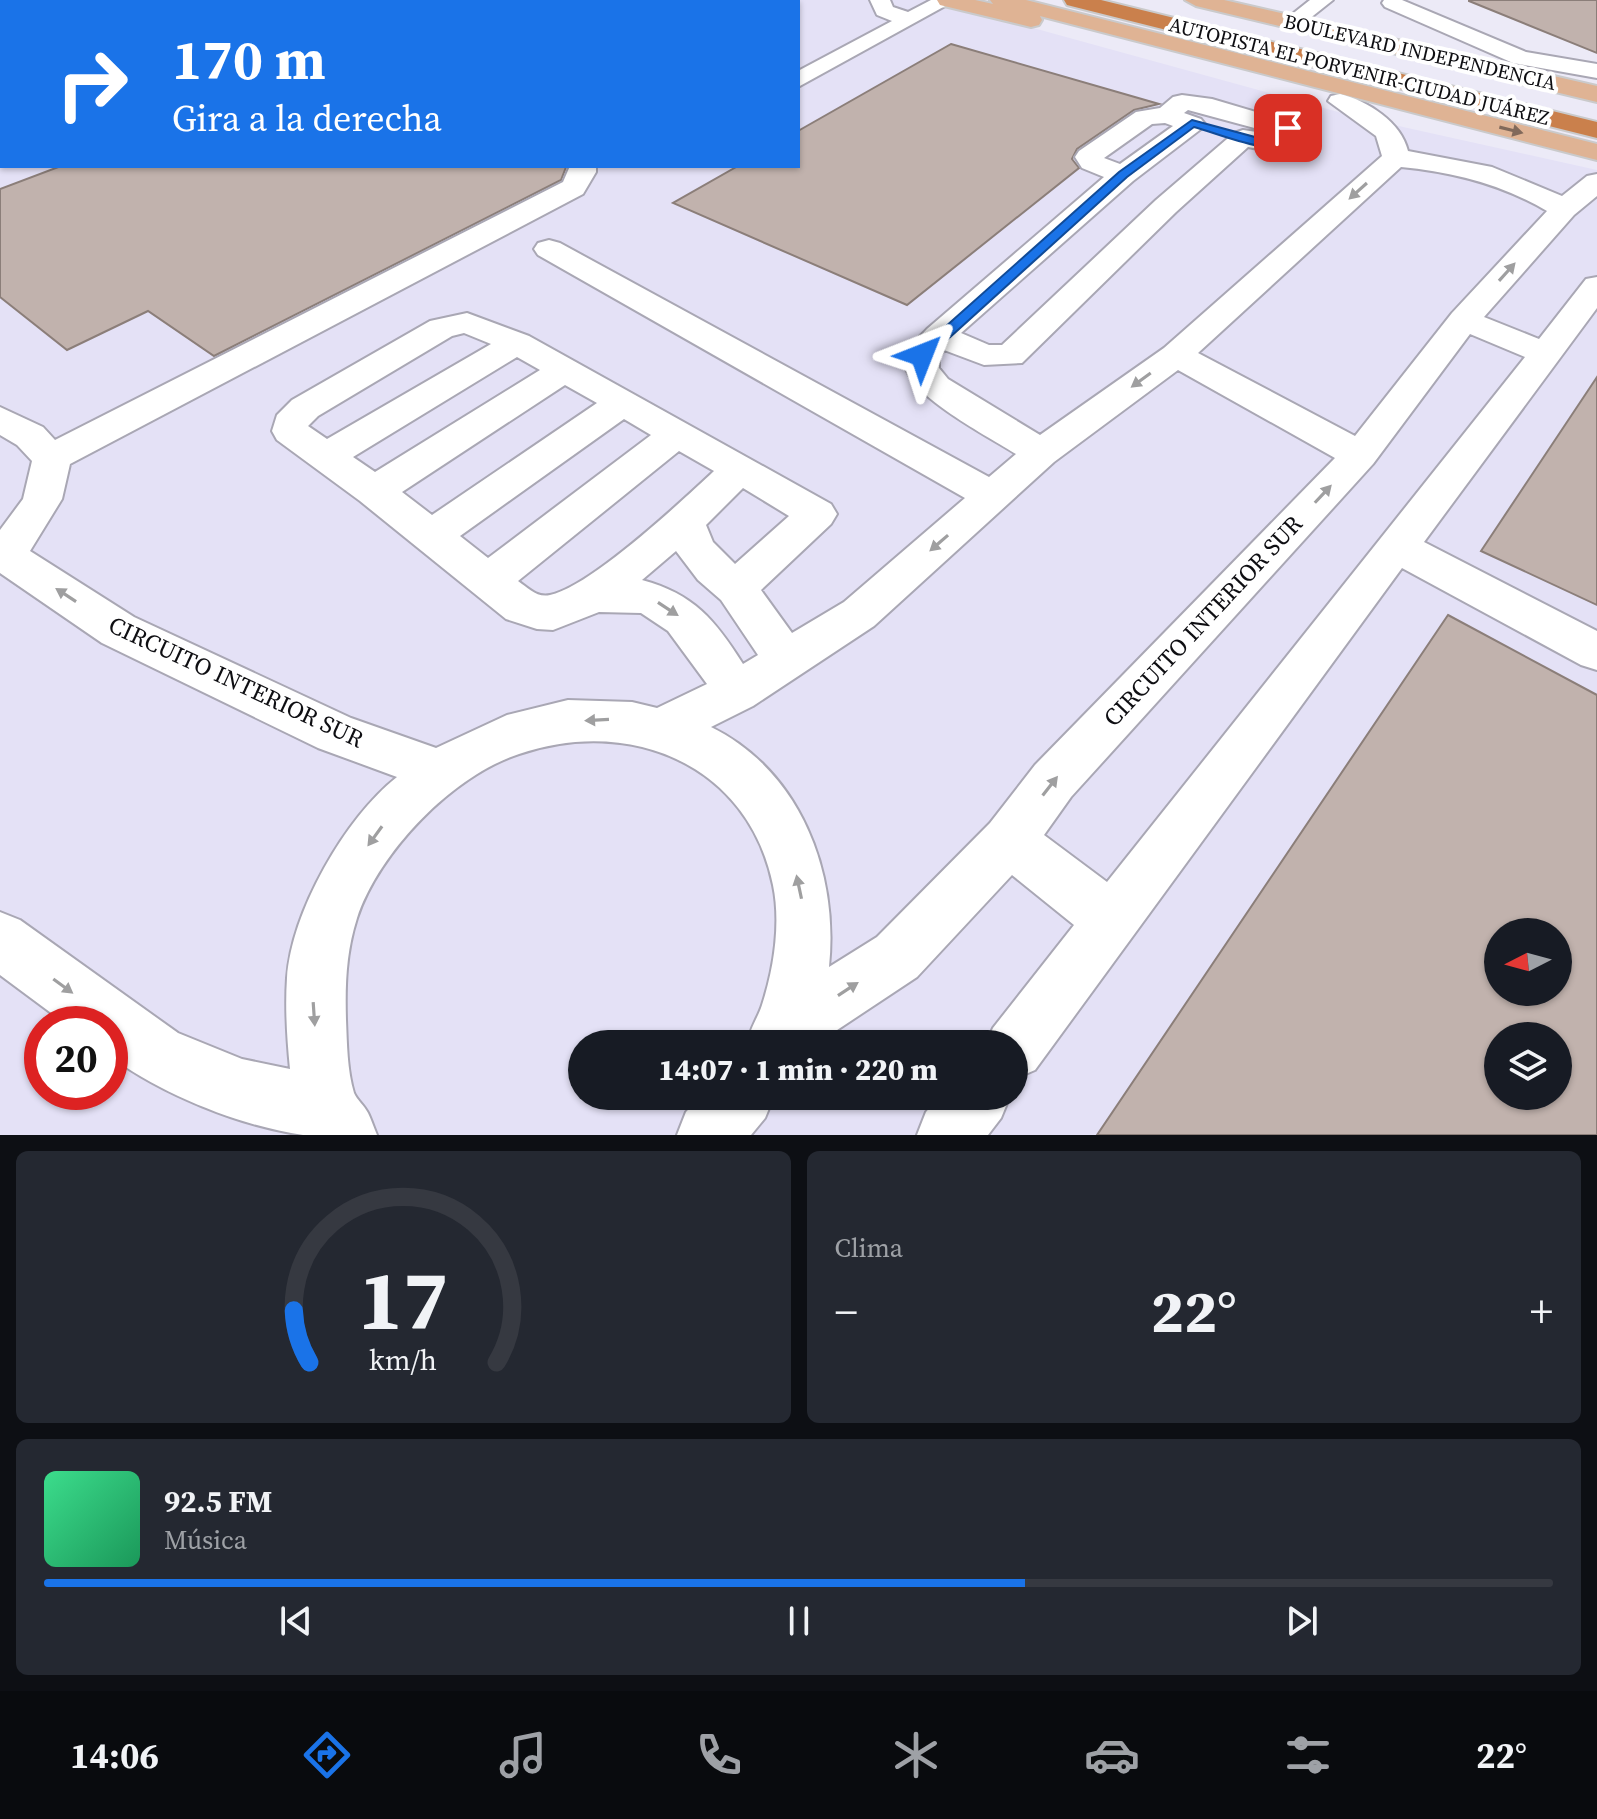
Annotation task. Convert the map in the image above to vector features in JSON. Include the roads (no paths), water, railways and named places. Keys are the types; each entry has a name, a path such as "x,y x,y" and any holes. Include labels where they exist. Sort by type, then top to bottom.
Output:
{"highway":[{"path":"1137,0 1597,110"},
{"name":"AUTOPISTA EL PORVENIR-CIUDAD JUÁREZ","path":"1070,8 1357,69 1597,130"},
{"path":"1292,23 1498,87"}],"main road":[{"path":"947,0 1340,101 1470,120"},
{"path":"1001,0 1070,8 1470,120 1597,152"},
{"name":"BOULEVARD INDEPENDENCIA","path":"1196,0 1597,94"}],"street":[{"path":"880,0 884,11 909,20"},
{"path":"804,71 947,0"},
{"path":"1292,23 1323,0"},
{"path":"1429,0 1597,70"},
{"path":"1392,3 1521,58 1597,70"},
{"path":"1553,83 1597,83"},
{"path":"662,728 736,692 859,614 1041,453 1176,355 1395,158 1396,147 1388,133 1367,116 1340,101"},
{"path":"1041,453 936,387 922,370 922,355 939,336 1117,181 1179,119 1182,102 1297,132 1300,138 1282,146 1179,119 1145,117 1088,157 1117,181 1166,206"},
{"path":"939,336 984,355 1010,356 1166,206 1243,138"},
{"path":"1395,158 1474,169 1513,182 1580,196"},
{"path":"51,458 573,188 583,168"},
{"name":"CIRCUITO INTERIOR SUR","path":"789,1030 897,957 1009,840 1053,781 1360,455 1464,320 1580,196"},
{"path":"549,249 992,496"},
{"path":"1028,1031 1597,286"},
{"path":"1464,320 1546,354"},
{"path":"736,588 817,514 740,469 563,371 517,343 481,327 454,324 305,408 290,423 290,431 432,535 521,607 537,612 553,613 594,595 685,522 740,469"},
{"path":"325,457 517,343"},
{"path":"1176,355 1360,455"},
{"path":"374,491 563,371"},
{"path":"432,535 622,403"},
{"path":"0,419 30,436 51,458 51,482 36,515 2,554"},
{"path":"488,581 676,434"},
{"path":"685,522 696,550 736,588 786,660"},
{"path":"1396,546 1597,652"},
{"name":"CIRCUITO INTERIOR SUR","path":"2,554 118,630 335,733 439,771"},
{"path":"594,595 638,595 668,606 706,645 736,692"},
{"path":"336,1122 312,1008 322,937 349,872 389,816 439,771 495,740 552,723 608,719 662,728 712,750 754,786 785,835 802,894 802,961 781,1030"},
{"path":"1009,840 1112,920"},
{"path":"0,940 157,1054 241,1090 336,1122"},
{"path":"709,1135 731,1110"},
{"path":"949,1135 968,1110"}]}
